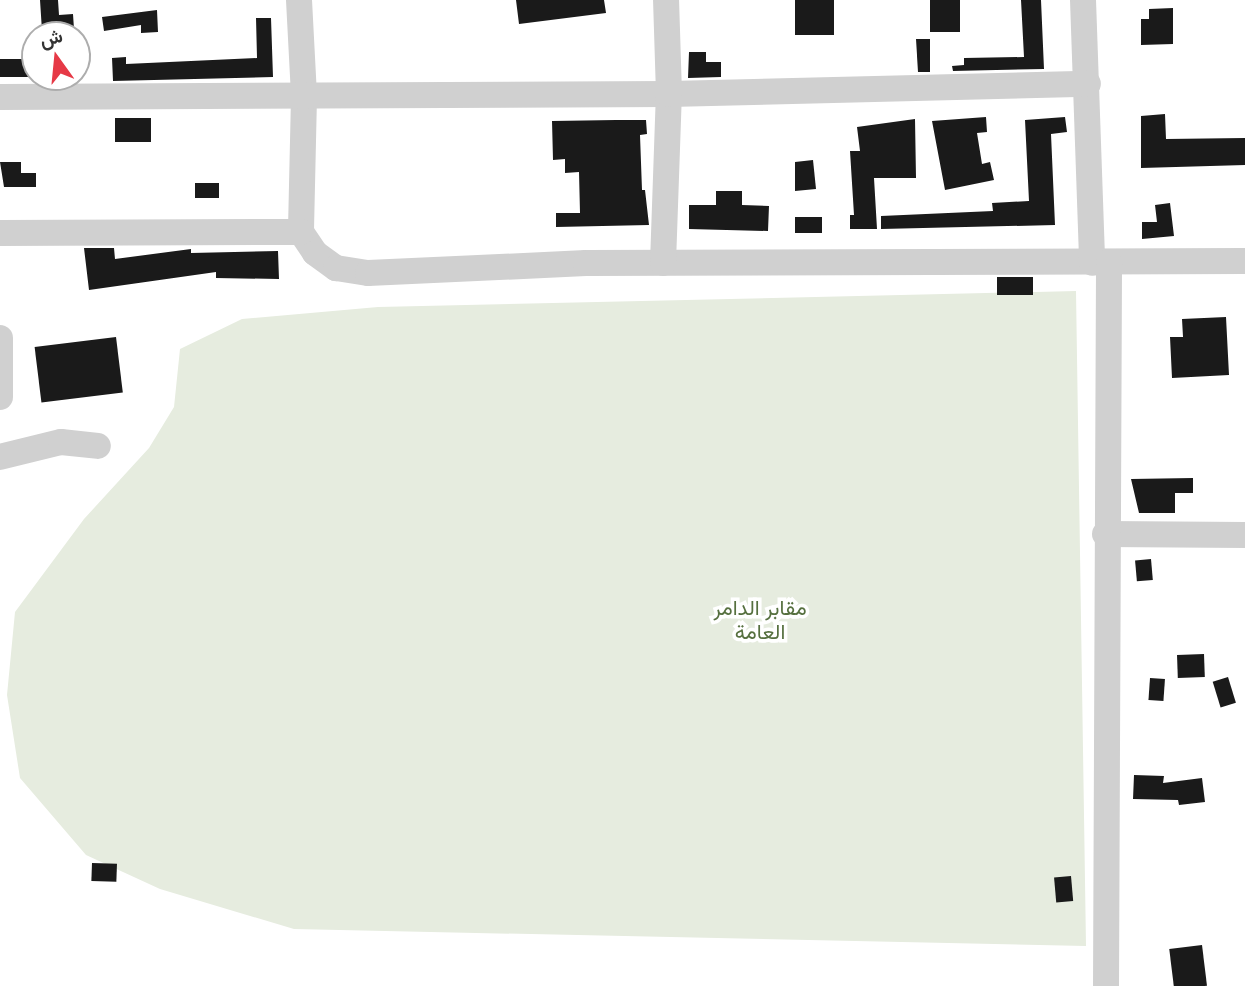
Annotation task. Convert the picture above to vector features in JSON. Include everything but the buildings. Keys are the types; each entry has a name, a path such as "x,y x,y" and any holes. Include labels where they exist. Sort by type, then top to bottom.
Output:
{"street":[{"path":"299,0 304,97 301,232 315,253 336,268 368,273 663,263 1245,261"},
{"path":"663,263 669,94 666,0"},
{"path":"1083,0 1101,263 1105,534 1106,986"},
{"path":"0,97 669,94 1088,84"},
{"path":"0,233 301,232"},
{"path":"0,338 0,397"},
{"path":"0,457 61,442 98,446"},
{"path":"1105,534 1245,535"}],"green space":[{"name":"مقابر الدامر العامة","path":"1076,291 1086,946 294,929 160,889 86,855 20,778 7,695 15,612 84,519 149,448 174,407 180,349 242,319 378,307"}]}
